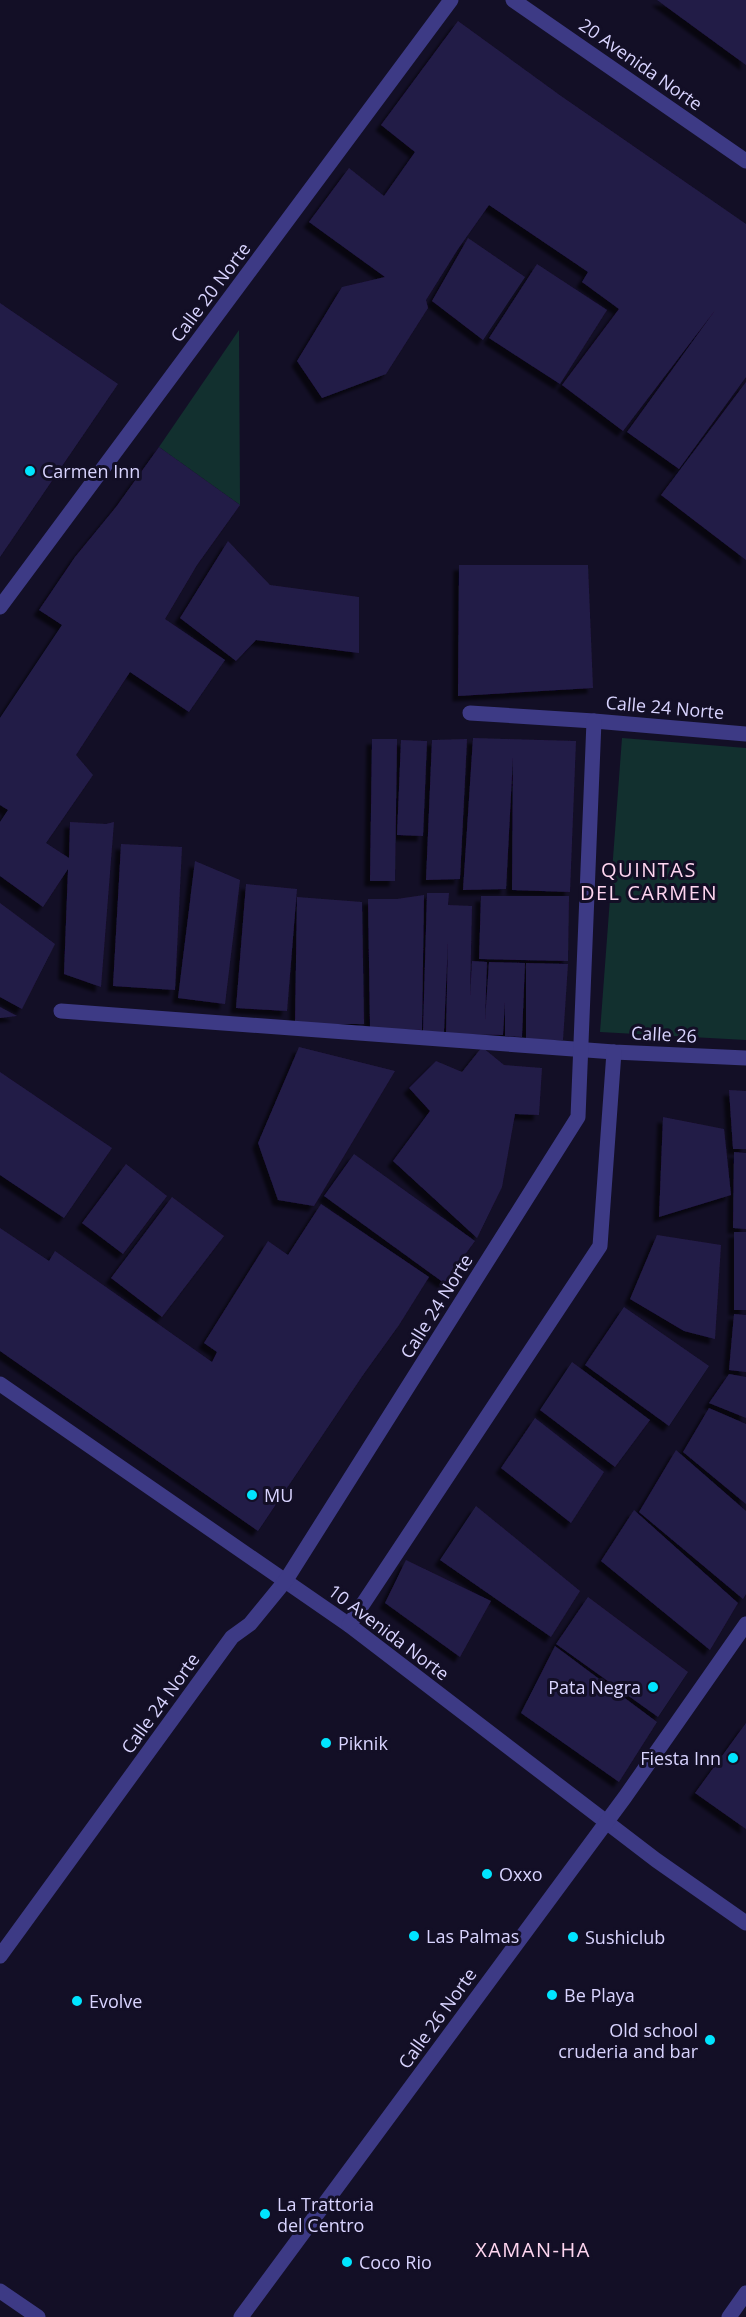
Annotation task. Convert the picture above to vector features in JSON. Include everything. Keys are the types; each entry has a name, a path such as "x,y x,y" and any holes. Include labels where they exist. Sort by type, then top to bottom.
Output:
{"street":[{"name":"Calle 20 Norte","path":"0,607 451,0"},
{"name":"20 Avenida Norte","path":"513,0 746,161"},
{"path":"470,713 594,721"},
{"name":"Calle 24 Norte","path":"0,1956 231,1637 250,1624 286,1580 578,1117 594,721 746,734"},
{"name":"Calle 26","path":"61,1011 614,1052 746,1058"},
{"path":"349,1625 600,1246 614,1052"},
{"name":"10 Avenida Norte","path":"0,1384 349,1625 656,1860 746,1923"},
{"name":"Calle 26 Norte","path":"241,2317 606,1821 746,1624"},
{"path":"0,2291 38,2317"},
{"path":"729,2317 746,2294"}],"green space":[{"path":"239,330 240,505 159,447"},
{"path":"622,738 746,748 746,1040 600,1032"}],"building":[{"path":"657,0 746,0 746,65"},
{"path":"458,21 561,96 746,224 746,377 679,469 627,432 716,309 623,431 562,385 619,309 582,282 588,272 489,205 426,300 428,308 386,374 322,398 297,361 342,287 385,277 309,222 349,168 384,196 415,152 381,125"},
{"path":"468,238 525,277 483,340 432,301"},
{"path":"537,264 607,310 560,384 489,338"},
{"name":"Carmen Inn","path":"0,303 118,384 0,557"},
{"path":"746,382 746,560 661,495"},
{"path":"159,447 240,505 197,565 165,619 225,660 189,712 130,672 76,755 93,775 46,843 69,858 70,822 106,824 114,822 101,987 64,974 68,869 43,907 0,876 0,822 8,810 0,805 0,718 62,625 39,610 75,557 116,507"},
{"path":"228,541 270,585 359,597 359,653 256,640 236,661 180,618"},
{"path":"459,565 588,565 593,688 458,696"},
{"path":"473,738 576,741 570,892 512,890 513,757 506,889 463,890"},
{"path":"372,739 397,739 395,881 370,881"},
{"path":"467,739 460,879 426,880 432,740"},
{"path":"401,740 427,741 423,836 397,835"},
{"path":"121,844 182,847 175,990 113,986"},
{"path":"195,861 240,880 225,1004 178,998"},
{"path":"246,884 297,889 287,1011 236,1008"},
{"path":"427,893 449,893 448,905 472,906 470,997 472,961 487,962 485,1021 489,962 525,963 522,1037 505,1036 505,1002 503,1035 446,1034 448,941 444,1032 423,1031"},
{"path":"424,895 422,1030 370,1028 368,899 397,899"},
{"path":"481,896 569,896 568,961 479,959"},
{"path":"297,897 362,902 364,1024 295,1024"},
{"path":"0,903 55,944 22,1009 0,997"},
{"path":"526,963 568,964 563,1040 526,1040"},
{"path":"0,1007 17,1016 0,1018"},
{"path":"299,1047 395,1071 314,1206 278,1200 258,1143"},
{"path":"482,1047 504,1065 542,1068 539,1115 515,1114 502,1187 477,1238 393,1161 430,1111 409,1088 436,1061 462,1072"},
{"path":"0,1072 112,1148 64,1218 0,1175"},
{"path":"729,1090 746,1091 746,1149 733,1149"},
{"path":"663,1117 724,1129 731,1195 659,1217"},
{"path":"734,1152 746,1153 746,1229 733,1228"},
{"path":"354,1154 475,1241 444,1283 324,1196"},
{"path":"126,1164 167,1196 123,1254 82,1223"},
{"path":"172,1197 224,1236 162,1317 111,1278"},
{"path":"321,1204 429,1277 399,1325 258,1531 0,1351 0,1228 49,1261 55,1251 212,1362 217,1352 204,1343 268,1241 288,1255"},
{"path":"734,1232 746,1232 746,1310 734,1310"},
{"path":"657,1235 721,1245 715,1339 684,1331 630,1299"},
{"path":"624,1307 709,1366 669,1426 585,1365"},
{"path":"734,1314 746,1315 746,1372 729,1370"},
{"path":"572,1362 650,1420 615,1467 540,1410"},
{"path":"729,1374 746,1377 746,1418 709,1403"},
{"path":"709,1408 746,1424 746,1504 683,1452"},
{"path":"535,1418 604,1472 571,1523 501,1468"},
{"path":"676,1450 746,1511 746,1594 743,1599 639,1512"},
{"path":"476,1506 580,1591 551,1637 440,1560"},
{"path":"634,1510 738,1603 710,1650 601,1561"},
{"path":"406,1560 491,1601 460,1657 385,1603"},
{"path":"588,1597 688,1672 658,1717 556,1644"},
{"path":"555,1646 657,1722 619,1782 521,1713"},
{"name":"Fiesta Inn","path":"746,1723 746,1829 695,1793"}],"place":[{"name":"Carmen Inn","path":"30,471"},
{"name":"MU","path":"252,1495"},
{"name":"Pata Negra","path":"653,1687"},
{"name":"Piknik","path":"326,1743"},
{"name":"Fiesta Inn","path":"733,1758"},
{"name":"Oxxo","path":"487,1874"},
{"name":"Las Palmas","path":"414,1936"},
{"name":"Sushiclub","path":"573,1937"},
{"name":"Be Playa","path":"552,1995"},
{"name":"Evolve","path":"77,2001"},
{"name":"Old school cruderia and bar","path":"710,2040"},
{"name":"La Trattoria del Centro","path":"265,2214"},
{"name":"Coco Rio","path":"347,2262"}],"district":[{"name":"QUINTAS DEL CARMEN","path":"649,880"},
{"name":"XAMAN-HA","path":"533,2249"}]}
